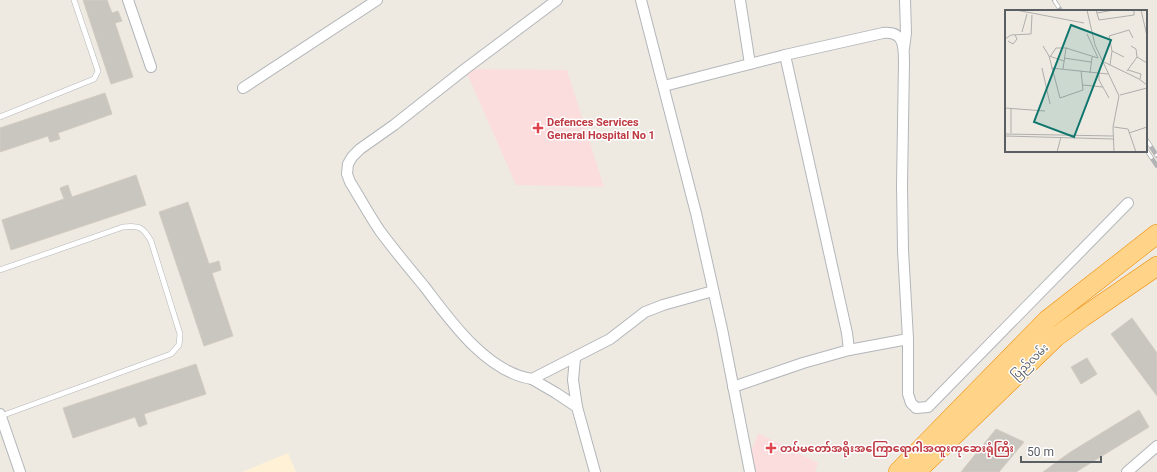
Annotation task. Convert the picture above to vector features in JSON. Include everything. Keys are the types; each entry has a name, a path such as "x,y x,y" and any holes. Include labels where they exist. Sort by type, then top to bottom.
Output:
{"highway":[{"path":"898,472 1047,320 1156,235"},
{"name":"ပြည်လမ်း","path":"916,472 1056,337 1083,316 1157,266"}],"street":[{"path":"128,0 151,67"},
{"path":"243,88 376,0"},
{"path":"557,0 546,4 394,125 360,149 352,157 348,164 347,174 350,182 380,230 449,318 483,354 502,368 522,378 532,379 577,407"},
{"path":"641,0 691,193 713,291 750,472"},
{"path":"740,0 750,64"},
{"path":"905,0 906,33 904,50 905,86 902,185 903,250 908,339 908,394 911,403 916,408 928,407 1128,203"},
{"path":"664,86 785,55 884,32 892,32 898,35 904,50"},
{"path":"785,55 847,333 848,350"},
{"path":"532,379 610,339 645,312 663,305 713,291"},
{"path":"733,387 848,350 908,339"},
{"path":"575,358 573,380 577,407 595,472"},
{"path":"0,415 20,472"},
{"path":"1127,472 1157,446"}],"lane":[{"path":"0,117 94,79 98,71 74,0"},
{"path":"0,270 123,227 133,226 141,228 146,232 151,241 180,334 179,345 171,354 0,415"}],"shaded area":[{"name":"Defences Services General Hospital No 1","path":"465,69 567,70 604,187 516,185"},
{"name":"တပ်မတော်အရိုးအကြောရောဂါအထူးကုဆေးရုံကြီး","path":"758,433 818,463 815,472 744,472"},
{"path":"288,453 296,472 242,472"}],"building":[{"path":"83,0 107,0 112,13 118,11 122,21 115,23 133,77 111,84"},
{"path":"105,93 112,114 58,133 60,139 50,142 48,136 0,152 0,128"},
{"path":"136,175 146,205 11,250 2,220 64,199 60,188 68,185 72,197"},
{"path":"188,202 209,264 219,261 221,270 212,273 233,336 204,346 159,212"},
{"path":"1132,318 1157,353 1157,396 1111,334"},
{"path":"1087,358 1097,374 1081,384 1071,367"},
{"path":"196,364 206,394 144,414 147,424 139,427 135,417 73,438 63,408"},
{"path":"1139,410 1149,427 1076,472 1043,472 1069,453"},
{"path":"996,429 1024,442 999,472 961,472"}],"railway":[{"path":"1054,0 1060,10"},
{"path":"1147,141 1157,156"},
{"path":"1147,151 1157,166"}],"place":[{"name":"Defences Services General Hospital No 1","path":"538,128"},
{"name":"တပ်မတော်အရိုးအကြောရောဂါအထူးကုဆေးရုံကြီး","path":"771,448"}]}
